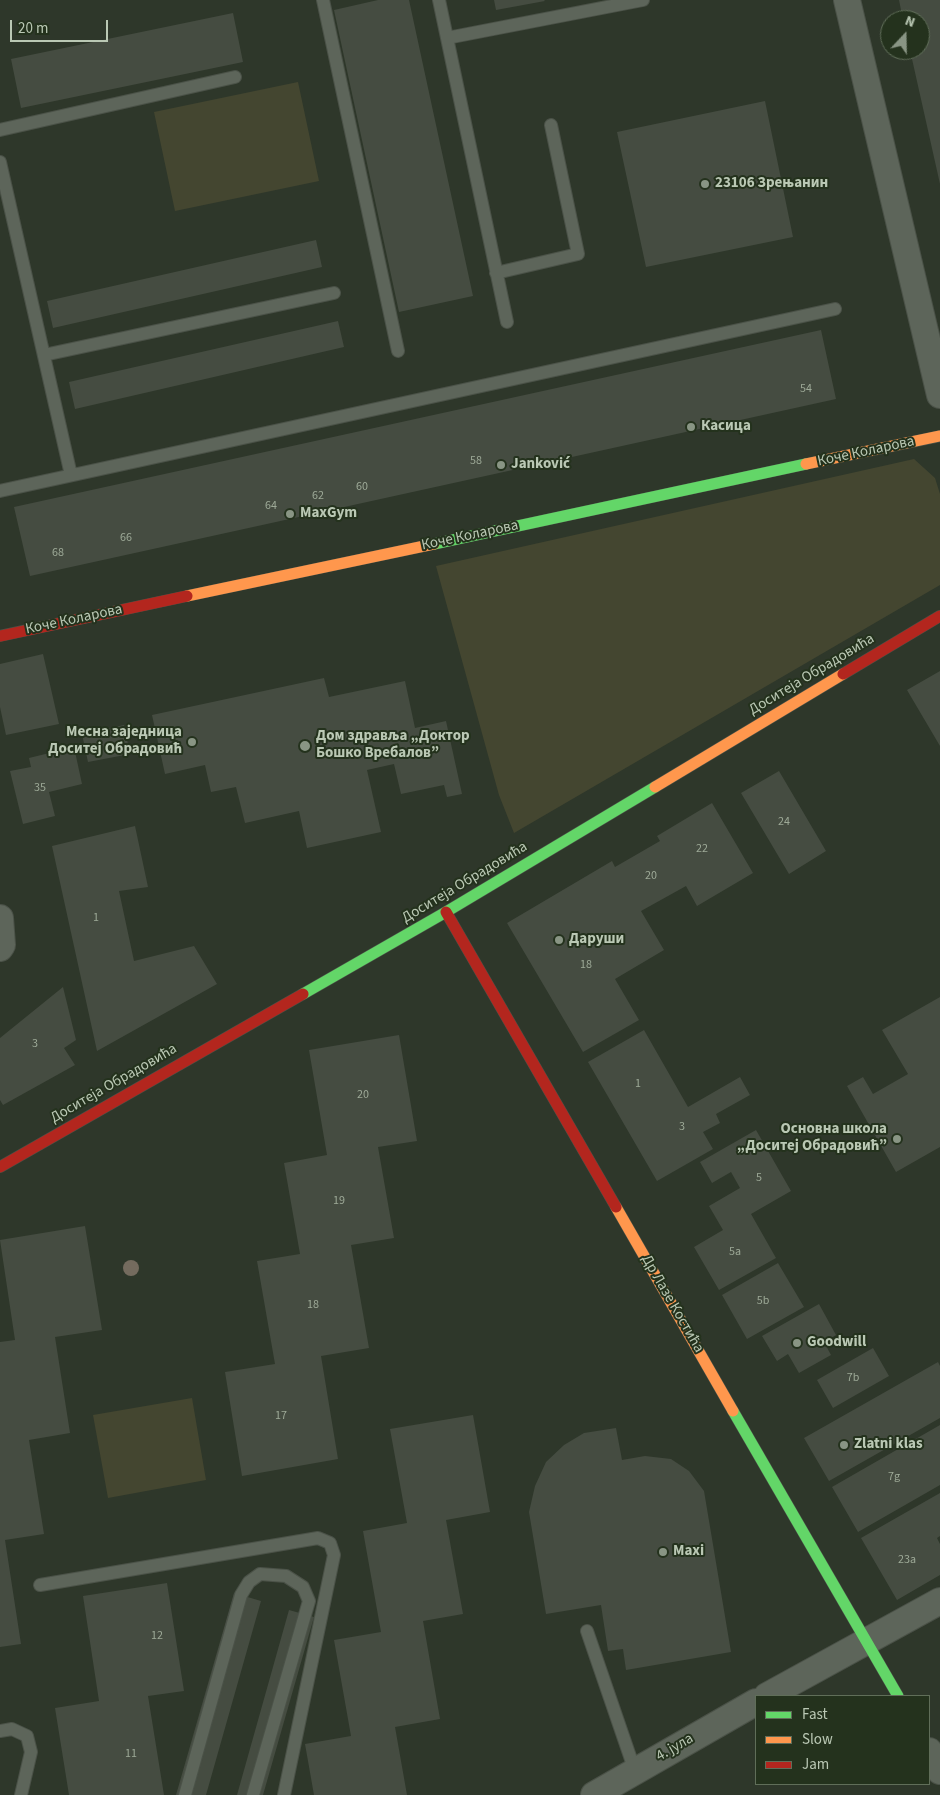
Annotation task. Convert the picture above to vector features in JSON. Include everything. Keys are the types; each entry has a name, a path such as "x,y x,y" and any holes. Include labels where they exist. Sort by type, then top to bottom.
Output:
{"street":[{"path":"847,0 940,394"},
{"name":"Коче Коларова","path":"0,636 940,436"},
{"name":"Доситеја Обрадовића","path":"0,1167 446,912 940,616"},
{"name":"Др Лазе Костића","path":"446,912 897,1695"},
{"path":"0,918 2,945 0,948"},
{"path":"768,1695 868,1643 940,1601"},
{"name":"4. јула","path":"594,1795 755,1703"},
{"path":"930,1753 940,1770"}],"lane":[{"path":"323,0 398,351"},
{"path":"439,0 507,322"},
{"path":"447,38 642,0"},
{"path":"0,130 235,77"},
{"path":"496,273 578,254 551,125"},
{"path":"0,162 71,475"},
{"path":"44,355 334,293"},
{"path":"0,491 835,309"},
{"path":"40,1585 318,1538 330,1543 334,1555 284,1795"},
{"path":"185,1795 241,1595 249,1582 260,1574 286,1576 303,1587 309,1601 253,1795"},
{"path":"587,1631 635,1771"},
{"path":"0,1731 12,1729 27,1736 31,1752 21,1795"}],"green space":[{"path":"298,82 319,181 175,211 154,112"},
{"path":"914,459 935,478 940,494 940,585 514,833 499,795 436,566"},
{"path":"192,1398 206,1480 108,1498 93,1415"}],"building":[{"path":"378,0 409,0 473,296 399,312 334,10"},
{"path":"494,0 544,0 545,1 496,10"},
{"path":"899,0 940,0 940,184 912,60 930,60 930,10 901,10"},
{"path":"233,13 243,62 21,108 11,59"},
{"name":"23106 Зрењанин","path":"765,101 793,237 646,267 617,132"},
{"path":"316,240 322,267 53,328 47,301"},
{"path":"338,321 344,347 75,409 69,382"},
{"path":"821,330 836,399 30,576 14,507"},
{"path":"43,654 59,724 6,735 0,707 0,664"},
{"path":"940,671 940,746 907,690"},
{"name":"Дом здравља „Доктор Бошко Вребалов”","path":"324,678 329,697 405,681 415,728 446,721 462,794 447,797 444,785 401,794 394,764 367,770 381,832 307,848 299,811 245,823 236,787 211,792 205,765 165,774 152,715"},
{"path":"124,725 130,754 88,762 82,734"},
{"path":"74,747 82,784 49,792 55,816 23,824 10,771 31,767 29,758"},
{"path":"779,771 826,851 789,874 741,793"},
{"path":"712,803 753,873 697,906 686,886 641,911 664,950 615,979 639,1020 583,1052 507,923 612,861 615,867 660,841 657,836"},
{"path":"135,826 148,887 119,891 134,961 194,946 217,984 97,1051 52,846"},
{"path":"63,987 76,1040 64,1048 75,1065 3,1105 0,1100 0,1038"},
{"path":"940,997 940,1147 896,1172 847,1086 863,1077 873,1094 908,1074 882,1030"},
{"path":"644,1030 688,1107 740,1077 750,1095 716,1114 720,1123 703,1132 713,1149 657,1181 588,1062"},
{"path":"399,1035 417,1141 378,1147 394,1238 351,1245 369,1348 321,1356 338,1459 242,1476 225,1372 275,1364 257,1261 300,1254 284,1163 327,1155 309,1050"},
{"path":"756,1130 791,1191 751,1214 776,1258 719,1290 694,1247 723,1230 709,1206 740,1188 731,1172 712,1183 700,1162"},
{"path":"85,1226 102,1330 55,1337 70,1433 29,1440 44,1534 5,1540 21,1644 0,1647 0,1342 15,1340 0,1240"},
{"path":"778,1263 804,1307 747,1339 722,1295"},
{"path":"819,1304 836,1335 824,1342 831,1355 799,1373 788,1354 777,1361 762,1336"},
{"path":"873,1348 889,1376 833,1408 817,1380"},
{"path":"938,1362 940,1366 940,1418 829,1481 804,1438"},
{"path":"473,1415 490,1512 446,1520 463,1614 423,1621 440,1719 395,1727 407,1795 314,1795 305,1744 351,1736 334,1640 381,1632 363,1531 407,1523 390,1429"},
{"path":"940,1425 940,1485 858,1532 832,1487"},
{"path":"616,1428 622,1460 645,1456 671,1459 689,1471 704,1491 731,1652 626,1670 623,1649 608,1651 601,1605 546,1614 529,1512 535,1486 546,1462 564,1445 584,1433"},
{"path":"940,1493 940,1536 937,1538 940,1544 940,1575 897,1600 861,1538"},
{"path":"167,1583 184,1691 148,1696 164,1795 69,1795 55,1708 99,1701 83,1596"},
{"path":"234,1593 261,1601 206,1795 176,1795"},
{"path":"289,1610 314,1617 263,1795 237,1795"}],"traffic: fast":[{"path":"434,544 806,464"},
{"path":"303,994 446,912 655,787"},
{"path":"733,1411 897,1695"}],"traffic: slow":[{"path":"806,464 940,436"},
{"path":"187,596 434,544"},
{"path":"655,787 843,674"},
{"path":"616,1207 733,1411"}],"traffic: jam":[{"path":"0,636 187,596"},
{"path":"843,674 940,616"},
{"path":"446,912 616,1207"},
{"path":"0,1167 303,994"}],"place":[{"name":"23106 Зрењанин","path":"705,184"},
{"name":"Касица","path":"691,427"},
{"name":"Janković","path":"501,465"},
{"name":"MaxGym","path":"290,514"},
{"name":"Месна заједница Доситеј Обрадовић","path":"192,742"},
{"name":"Дом здравља „Доктор Бошко Вребалов”","path":"305,746"},
{"name":"Даруши","path":"559,940"},
{"name":"Основна школа „Доситеј Обрадовић”","path":"897,1139"},
{"name":"Goodwill","path":"797,1343"},
{"name":"Zlatni klas","path":"844,1445"},
{"name":"Maxi","path":"663,1552"}]}
